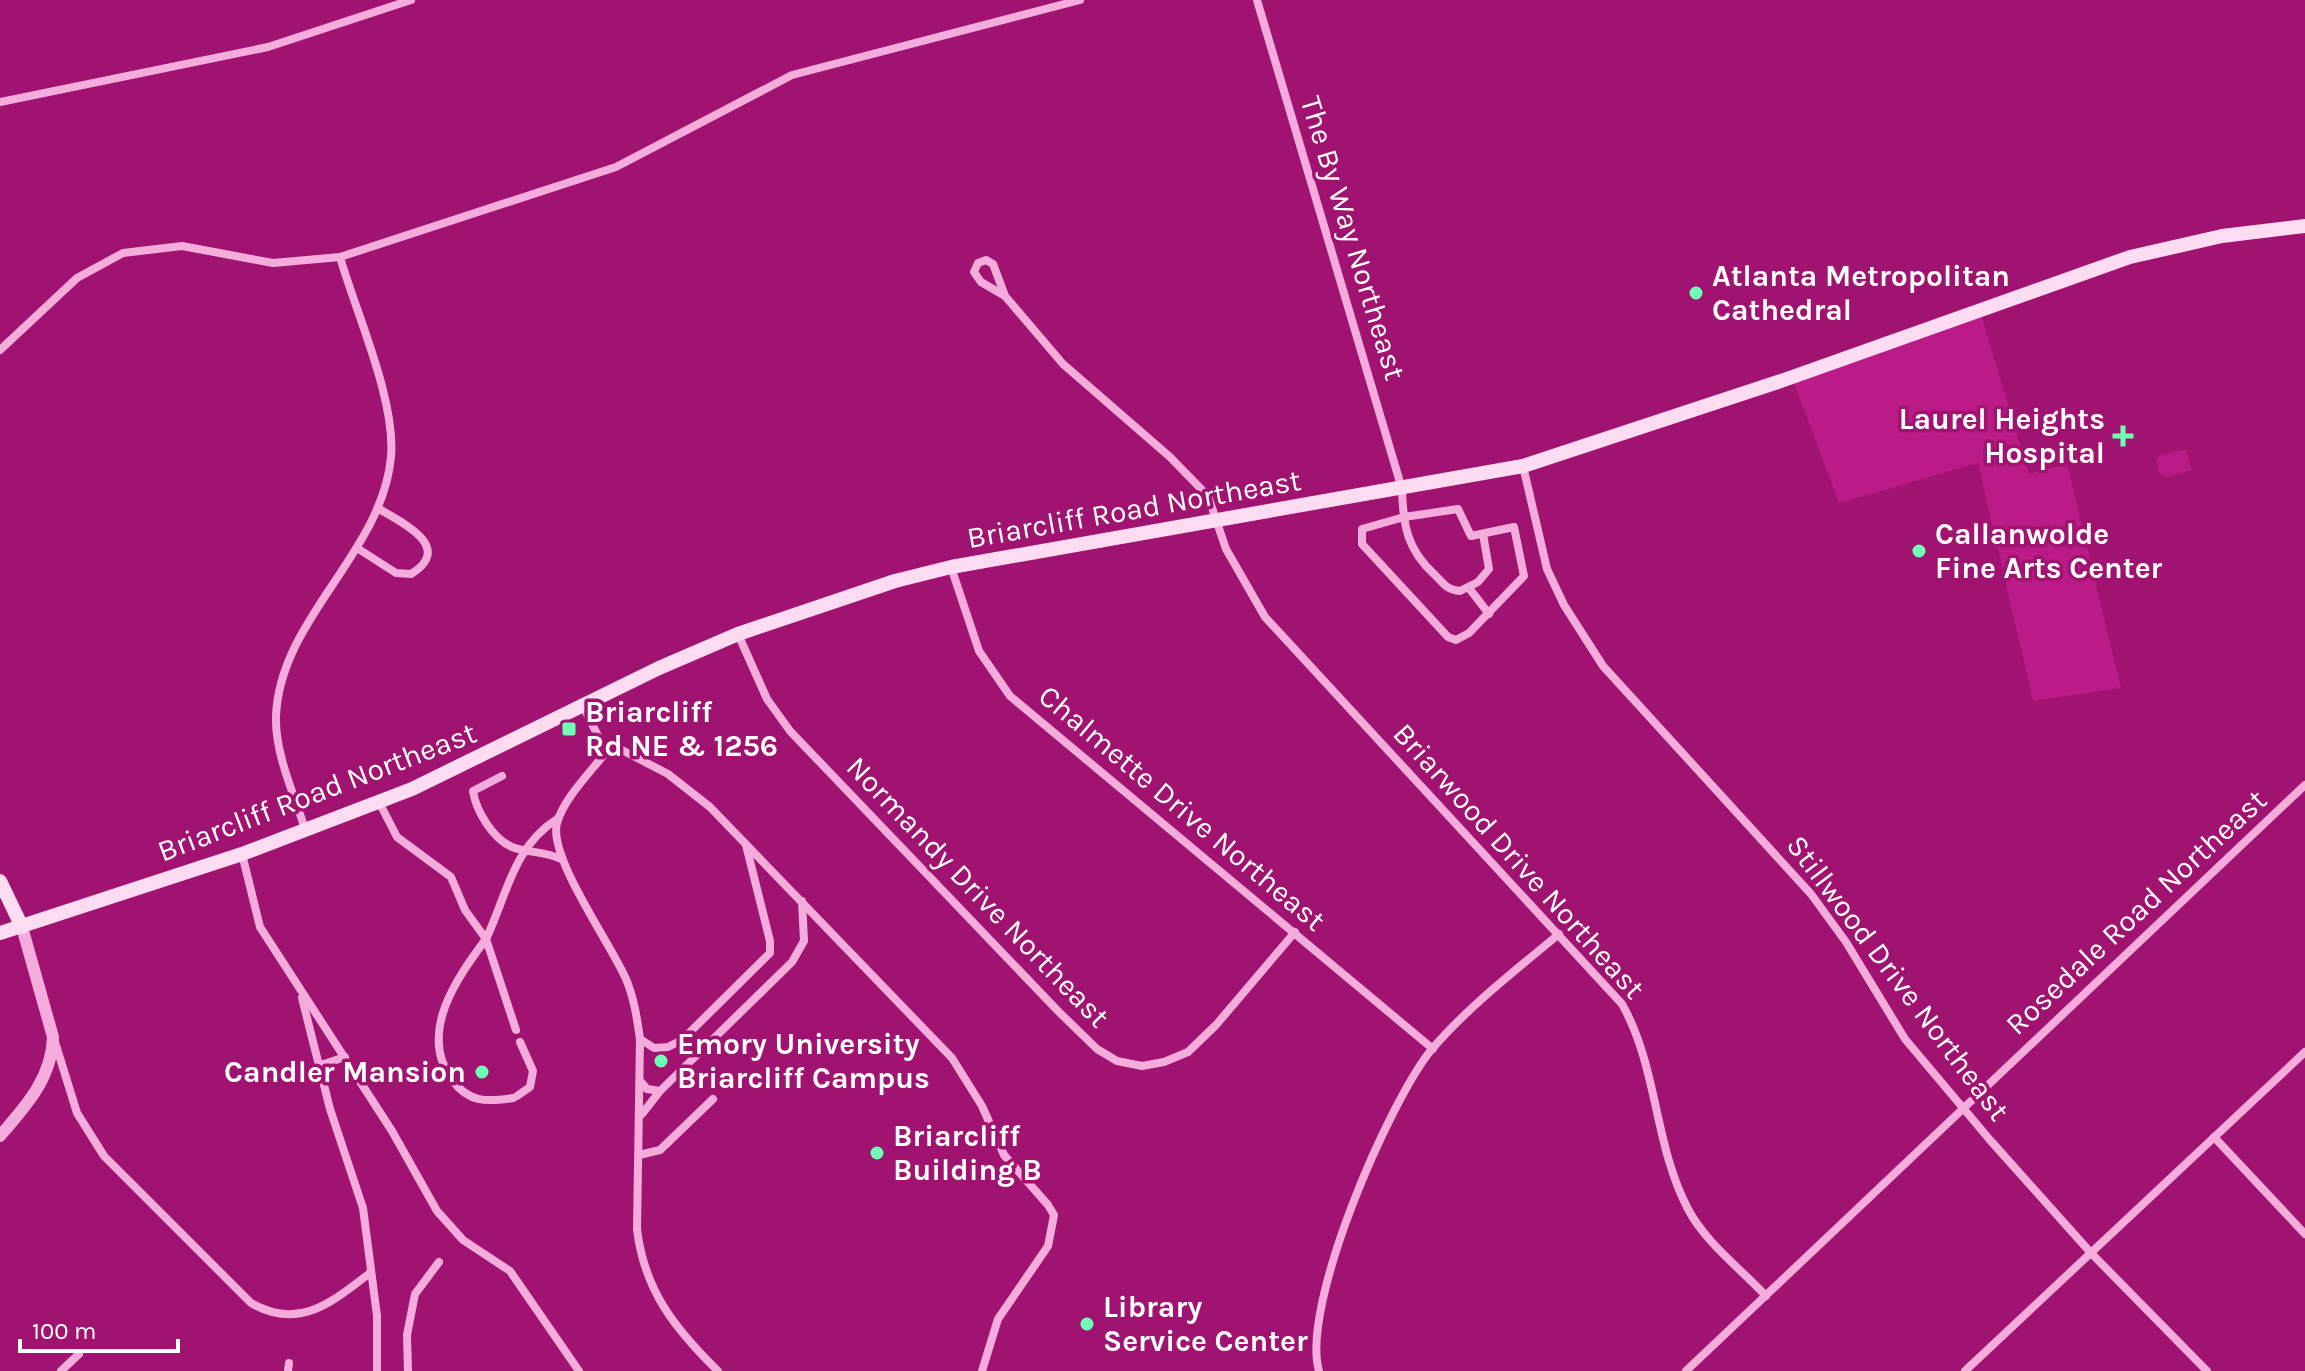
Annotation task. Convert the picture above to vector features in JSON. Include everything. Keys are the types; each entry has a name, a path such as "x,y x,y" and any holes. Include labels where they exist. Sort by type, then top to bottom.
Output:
{"main road":[{"name":"Briarcliff Road Northeast","path":"0,933 242,854 379,802 469,763 738,634 882,585 951,567 1523,466 1781,381 2130,257 2216,237 2305,226"},
{"path":"0,881 22,927"}],"street":[{"path":"0,102 268,47 411,0"},
{"path":"0,350 77,278 123,253 182,246 273,263 340,257 616,167 674,139 767,86 803,71 1080,0"},
{"name":"The By Way Northeast","path":"1257,0 1402,489 1407,540 1422,564 1448,590 1469,588"},
{"path":"305,829 278,735 278,701 284,674 307,629 379,509 389,472 390,431 384,397 340,257"},
{"path":"986,260 993,264 1005,296 978,279 974,268 978,263 986,260"},
{"name":"Briarwood Drive Northeast","path":"1005,296 1063,364 1170,457 1208,496 1214,521 1235,569 1265,617 1614,993 1643,1049 1671,1169 1688,1210 1766,1296"},
{"name":"Stillwood Drive Northeast","path":"1523,466 1539,547 1558,594 1603,666 1811,894 1846,942 1895,1025 1965,1108 2091,1253 2207,1371"},
{"path":"357,548 396,573 411,574 424,562 427,552 422,537 379,509"},
{"path":"1458,509 1471,536 1483,534 1514,527 1522,582 1462,638 1448,637 1362,544 1362,529 1404,517 1458,509"},
{"path":"1483,534 1489,569 1469,588 1489,614"},
{"path":"1519,553 1539,547"},
{"name":"Chalmette Drive Northeast","path":"951,567 979,651 1010,696 1433,1049"},
{"name":"Normandy Drive Northeast","path":"738,634 757,680 781,721 1058,1011 1110,1058 1142,1066 1164,1062 1188,1052 1216,1025 1295,932"},
{"path":"583,706 606,752"},
{"path":"520,1042 533,1071 530,1087 515,1097 485,1100 464,1094 440,1062 436,1048 448,998 486,939 506,884 524,850 545,827 559,818 606,752 620,749 680,782 746,844 952,1058 982,1106 1004,1155 1054,1215 1048,1246 998,1319 982,1371"},
{"path":"502,776 473,791 474,799 502,841 561,859"},
{"name":"Rosedale Road Northeast","path":"1686,1371 2305,785"},
{"path":"379,802 397,837 451,877 465,910 486,939 516,1030"},
{"path":"559,818 556,834 561,859 626,979 640,1039 637,1229 645,1272 665,1313 718,1371"},
{"path":"640,1039 654,1048 676,1044 770,953 770,941 746,844"},
{"path":"242,854 260,927 345,1057 437,1211 463,1240 510,1271 579,1371"},
{"path":"640,1119 660,1091 792,962 804,941 802,901"},
{"path":"22,927 77,1113 104,1156 251,1303 281,1315 305,1315 326,1306 370,1273"},
{"path":"1319,1371 1315,1335 1330,1269 1385,1126 1433,1049 1495,988 1559,934"},
{"path":"298,987 321,1065 330,1109 363,1208 377,1316 377,1371"},
{"path":"0,1136 46,1076 52,1061 53,1037"},
{"path":"1965,1371 2305,1052"},
{"path":"321,1065 345,1057"},
{"path":"640,1080 647,1089 660,1091"},
{"path":"639,1155 660,1150 713,1099"},
{"path":"2214,1137 2305,1234"},
{"path":"408,1371 407,1335 415,1294 439,1262"},
{"path":"61,1371 79,1354"}],"shaded area":[{"path":"1980,311 2029,474 2067,464 2121,688 2033,701 1978,463 1839,503 1791,375"},
{"path":"2186,449 2192,470 2166,477 2160,474 2156,461 2159,456"}],"place":[{"name":"Atlanta Metropolitan Cathedral","path":"1696,293"},
{"name":"Laurel Heights Hospital","path":"2123,436"},
{"name":"Callanwolde Fine Arts Center","path":"1919,551"},
{"name":"Briarcliff Rd NE & 1256","path":"569,729"},
{"name":"Emory University Briarcliff Campus","path":"661,1061"},
{"name":"Candler Mansion","path":"482,1072"},
{"name":"Briarcliff Building B","path":"877,1153"},
{"name":"Library Service Center","path":"1087,1324"}]}
